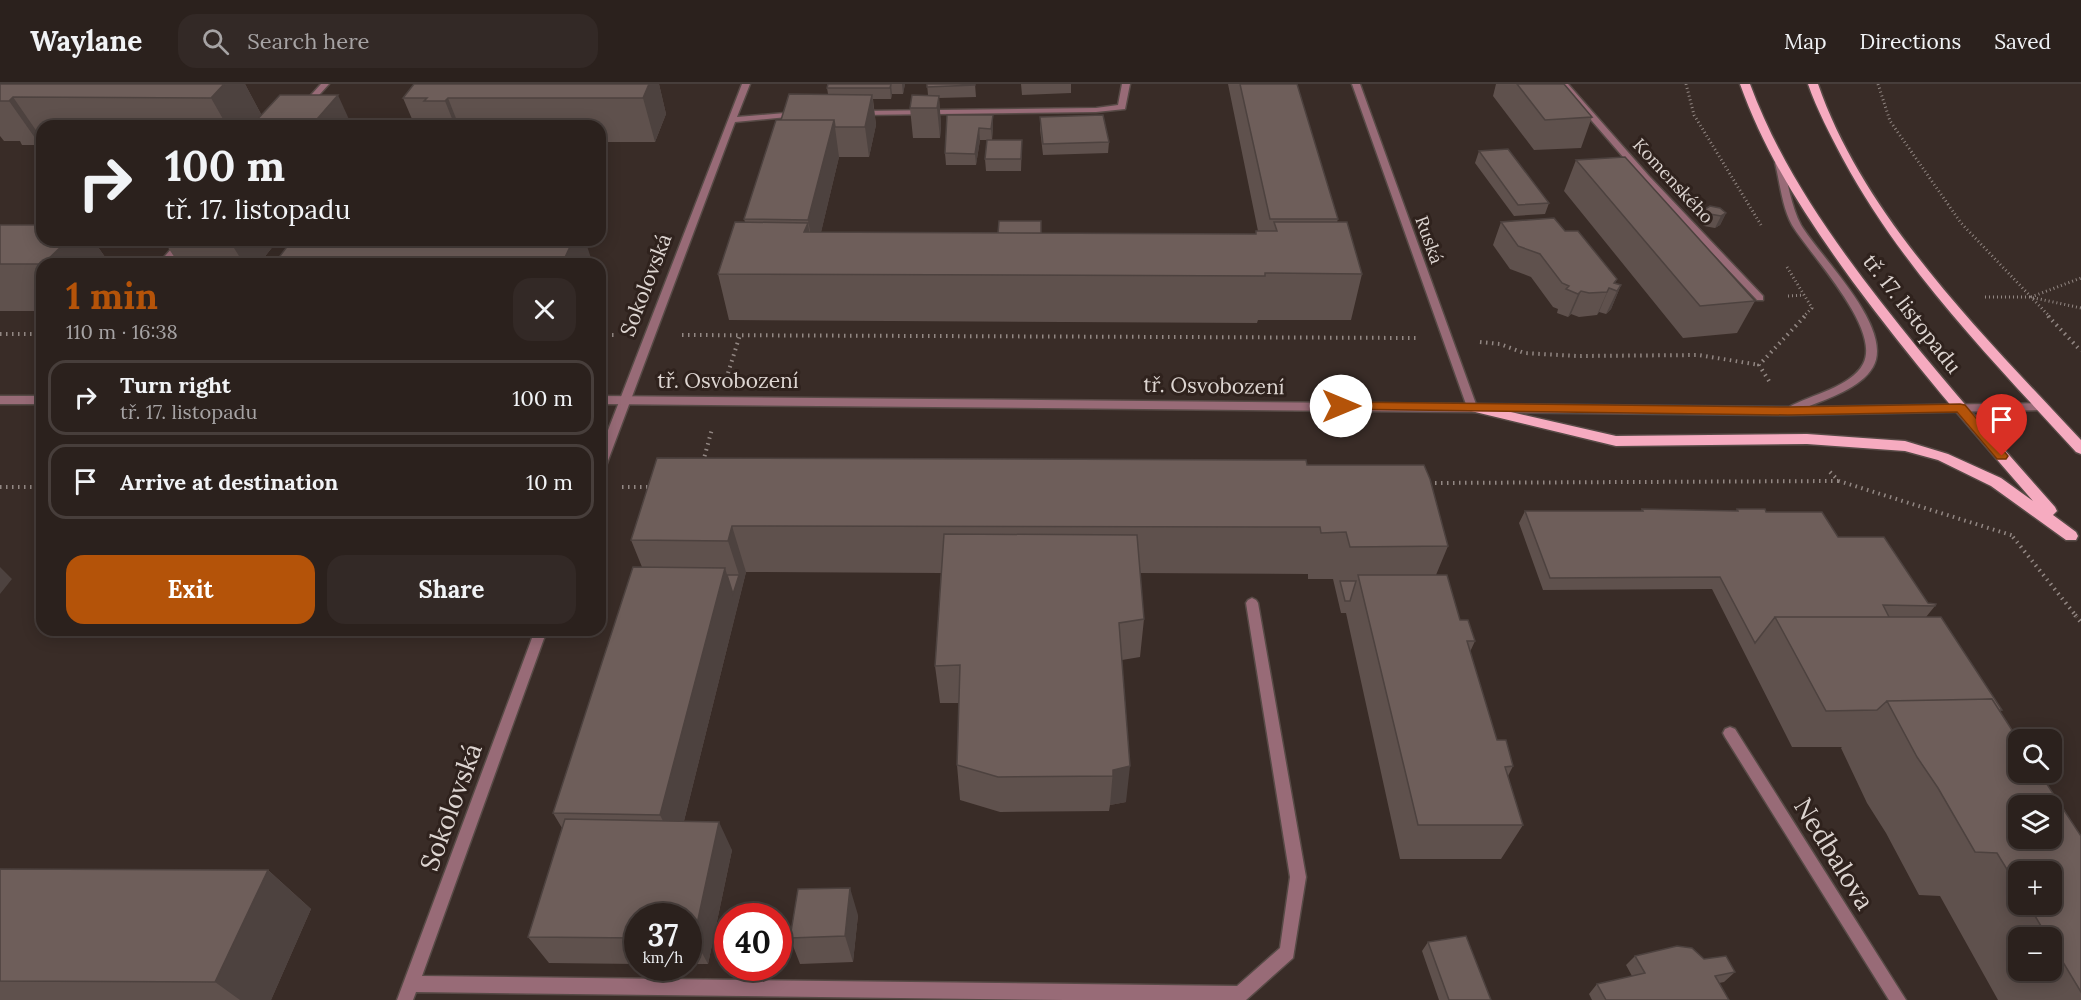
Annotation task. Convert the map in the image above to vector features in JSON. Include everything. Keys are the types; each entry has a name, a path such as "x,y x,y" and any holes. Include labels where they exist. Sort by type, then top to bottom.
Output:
{"main road":[{"name":"tř. 17. listopadu","path":"1744,84 1779,163 1815,220 1869,295 1960,408 2076,541"},
{"name":"tř. 17. listopadu","path":"1813,84 1849,161 1880,212 1945,298 2081,449"},
{"path":"1472,407 1616,441 1807,439 1905,446 1943,457 1996,482 2026,501 2076,541"}],"street":[{"path":"292,120 325,84"},
{"name":"Sokolovská","path":"606,450 746,84"},
{"path":"854,113 1105,109 1122,107 1126,84"},
{"name":"Ruská","path":"1356,84 1472,407"},
{"name":"Komenského","path":"1564,84 1646,178 1760,298"},
{"path":"733,120 808,114"},
{"path":"1779,163 1796,223 1860,316 1872,336 1873,351 1869,365 1845,385 1788,411"},
{"path":"168,258 179,246"},
{"path":"0,400 36,400"},
{"name":"tř. Osvobození","path":"606,400 1788,411 2043,407"},
{"path":"413,984 1240,993 1287,952 1298,877 1252,603"},
{"name":"Sokolovská","path":"405,1000 413,984 539,636"},
{"name":"Nedbalova","path":"1730,733 1898,1000"}],"path":[{"path":"1686,84 1694,115 1767,235"},
{"path":"1878,84 1890,121 1961,223 2081,351"},
{"path":"1759,364 1812,308 1786,265"},
{"path":"2030,297 2081,278"},
{"path":"2030,297 2081,308"},
{"path":"0,334 36,334"},
{"path":"606,335 1447,338 1500,344 1524,353 1577,356 1700,355 1759,364 1788,411"},
{"path":"1807,439 1839,481"},
{"path":"1422,483 1839,481 2012,536 2081,622"},
{"path":"0,487 36,487"},
{"path":"612,487 660,487"}],"building":[{"path":"0,84 224,84 211,98 13,97 9,101 0,101"},
{"path":"414,84 649,84 643,98 448,98 445,101 424,101 427,98 403,98"},
{"path":"828,84 891,84 890,88 827,88"},
{"path":"927,84 975,84 975,85 927,87"},
{"path":"1240,84 1297,84 1338,219 1270,219"},
{"path":"1517,84 1564,84 1592,117 1545,120"},
{"path":"789,94 872,95 865,127 835,127 834,120 781,120"},
{"path":"280,95 338,95 316,120 257,120"},
{"path":"912,95 939,96 937,108 910,108"},
{"path":"947,115 993,115 991,129 979,128 975,154 945,153"},
{"path":"1103,115 1109,142 1043,144 1040,117"},
{"path":"776,120 834,120 808,220 744,219"},
{"path":"987,140 1022,140 1021,159 985,159"},
{"path":"1508,149 1549,203 1518,205 1479,151"},
{"path":"1625,157 1755,301 1700,306 1576,160"},
{"path":"1710,206 1720,208 1726,213 1721,216 1710,214 1705,209"},
{"path":"1554,218 1565,231 1578,231 1617,279 1614,283 1621,285 1617,291 1609,288 1607,292 1581,291 1578,294 1566,289 1569,286 1562,283 1540,254 1518,246 1501,222"},
{"path":"999,221 1041,221 1041,233 998,233"},
{"path":"735,222 808,223 804,232 1256,234 1256,231 1277,231 1274,222 1347,222 1362,274 1265,273 1265,276 718,274"},
{"path":"0,225 36,225 36,246 62,246 49,258 36,258 36,264 0,264"},
{"path":"288,246 570,246 565,258 278,258"},
{"path":"657,458 1306,460 1307,465 1424,465 1448,546 1350,547 1346,532 1321,533 1320,527 732,526 728,541 631,540"},
{"path":"1642,509 1738,511 1737,509 1765,509 1766,512 1822,512 1838,537 1884,537 1928,603 1936,604 1935,606 1883,605 1889,617 1775,617 1755,643 1720,577 1550,578 1525,511 1643,511"},
{"path":"944,534 1137,535 1144,619 1119,623 1130,766 1113,770 1113,776 998,777 957,765 960,665 935,666"},
{"path":"633,567 725,568 660,815 553,813"},
{"path":"727,575 739,575 733,594"},
{"path":"1358,575 1447,575 1460,620 1468,620 1475,641 1467,641 1497,740 1506,740 1513,766 1505,767 1523,825 1418,825"},
{"path":"1340,581 1356,581 1350,601 1345,601"},
{"path":"1775,617 1941,617 2002,710 1999,710 1992,699 1887,701 1877,710 1826,711"},
{"path":"1992,699 2011,729 2008,729 2008,783 2046,783 2054,795 2008,795 2008,849 2062,849 2062,807 2081,836 2081,992 2062,961 2062,927 2042,927 2034,915 2062,915 2062,861 2008,861 2008,871 1997,853 1975,852 1917,757 1887,701"},
{"path":"565,819 719,822 702,903 624,903 624,938 528,937"},
{"path":"0,869 268,870 215,982 0,981"},
{"path":"850,888 845,936 792,938 798,889"},
{"path":"1466,936 1491,1000 1449,1000 1428,942"},
{"path":"1677,946 1692,948 1704,959 1726,956 1735,972 1715,976 1729,1000 1606,1000 1597,984 1645,973 1635,956"}],"route":[{"path":"1341,406 1788,411 1960,408 2002,456"}]}
